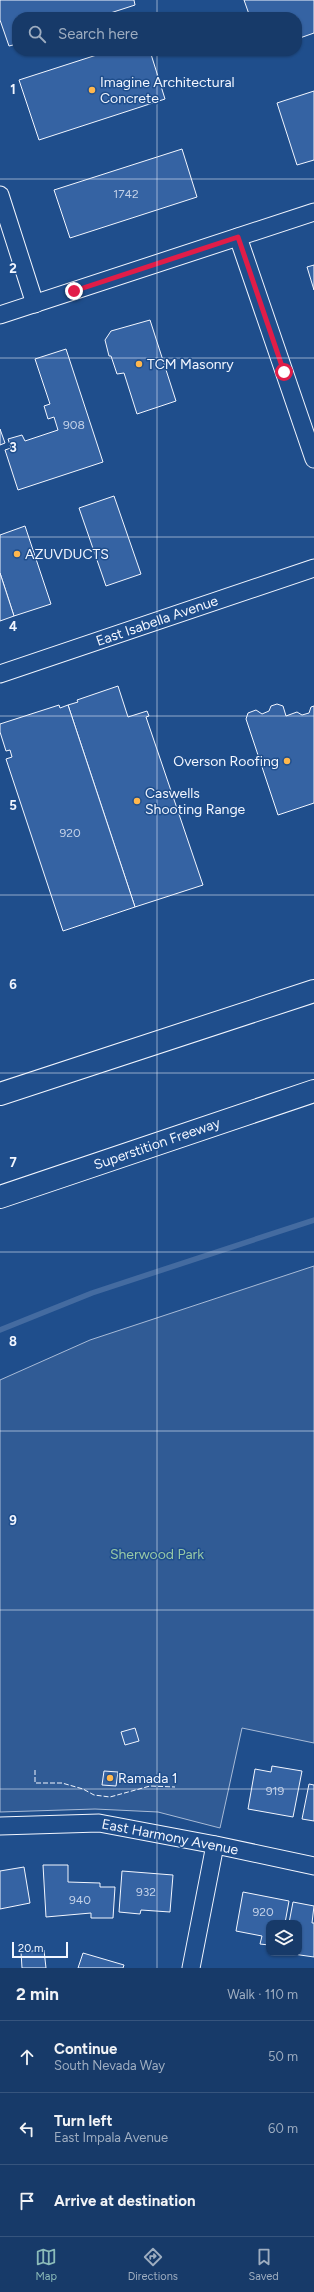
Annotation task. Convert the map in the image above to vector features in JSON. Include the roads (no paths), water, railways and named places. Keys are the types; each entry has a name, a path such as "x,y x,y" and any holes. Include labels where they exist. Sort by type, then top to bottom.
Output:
{"highway":[{"path":"0,1094 314,991"},
{"path":"0,1079 268,1006"},
{"name":"Superstition Freeway","path":"0,1197 314,1091"},
{"path":"0,1208 38,1184"}],"street":[{"path":"0,195 35,304"},
{"path":"0,315 314,212"},
{"path":"238,237 314,459"},
{"name":"East Isabella Avenue","path":"0,674 314,568"},
{"name":"East Harmony Avenue","path":"0,1826 99,1823 314,1866"},
{"path":"191,1968 215,1845"}],"waterway":[{"path":"0,1330 92,1293 314,1220"}],"place":[{"name":"Imagine Architectural Concrete","path":"92,90"},
{"name":"TCM Masonry","path":"139,364"},
{"name":"AZUVDUCTS","path":"17,554"},
{"name":"Overson Roofing","path":"287,761"},
{"name":"Caswells Shooting Range","path":"137,801"},
{"name":"Ramada 1","path":"110,1778"}],"park label":[{"name":"Sherwood Park","path":"157,1554"}]}
